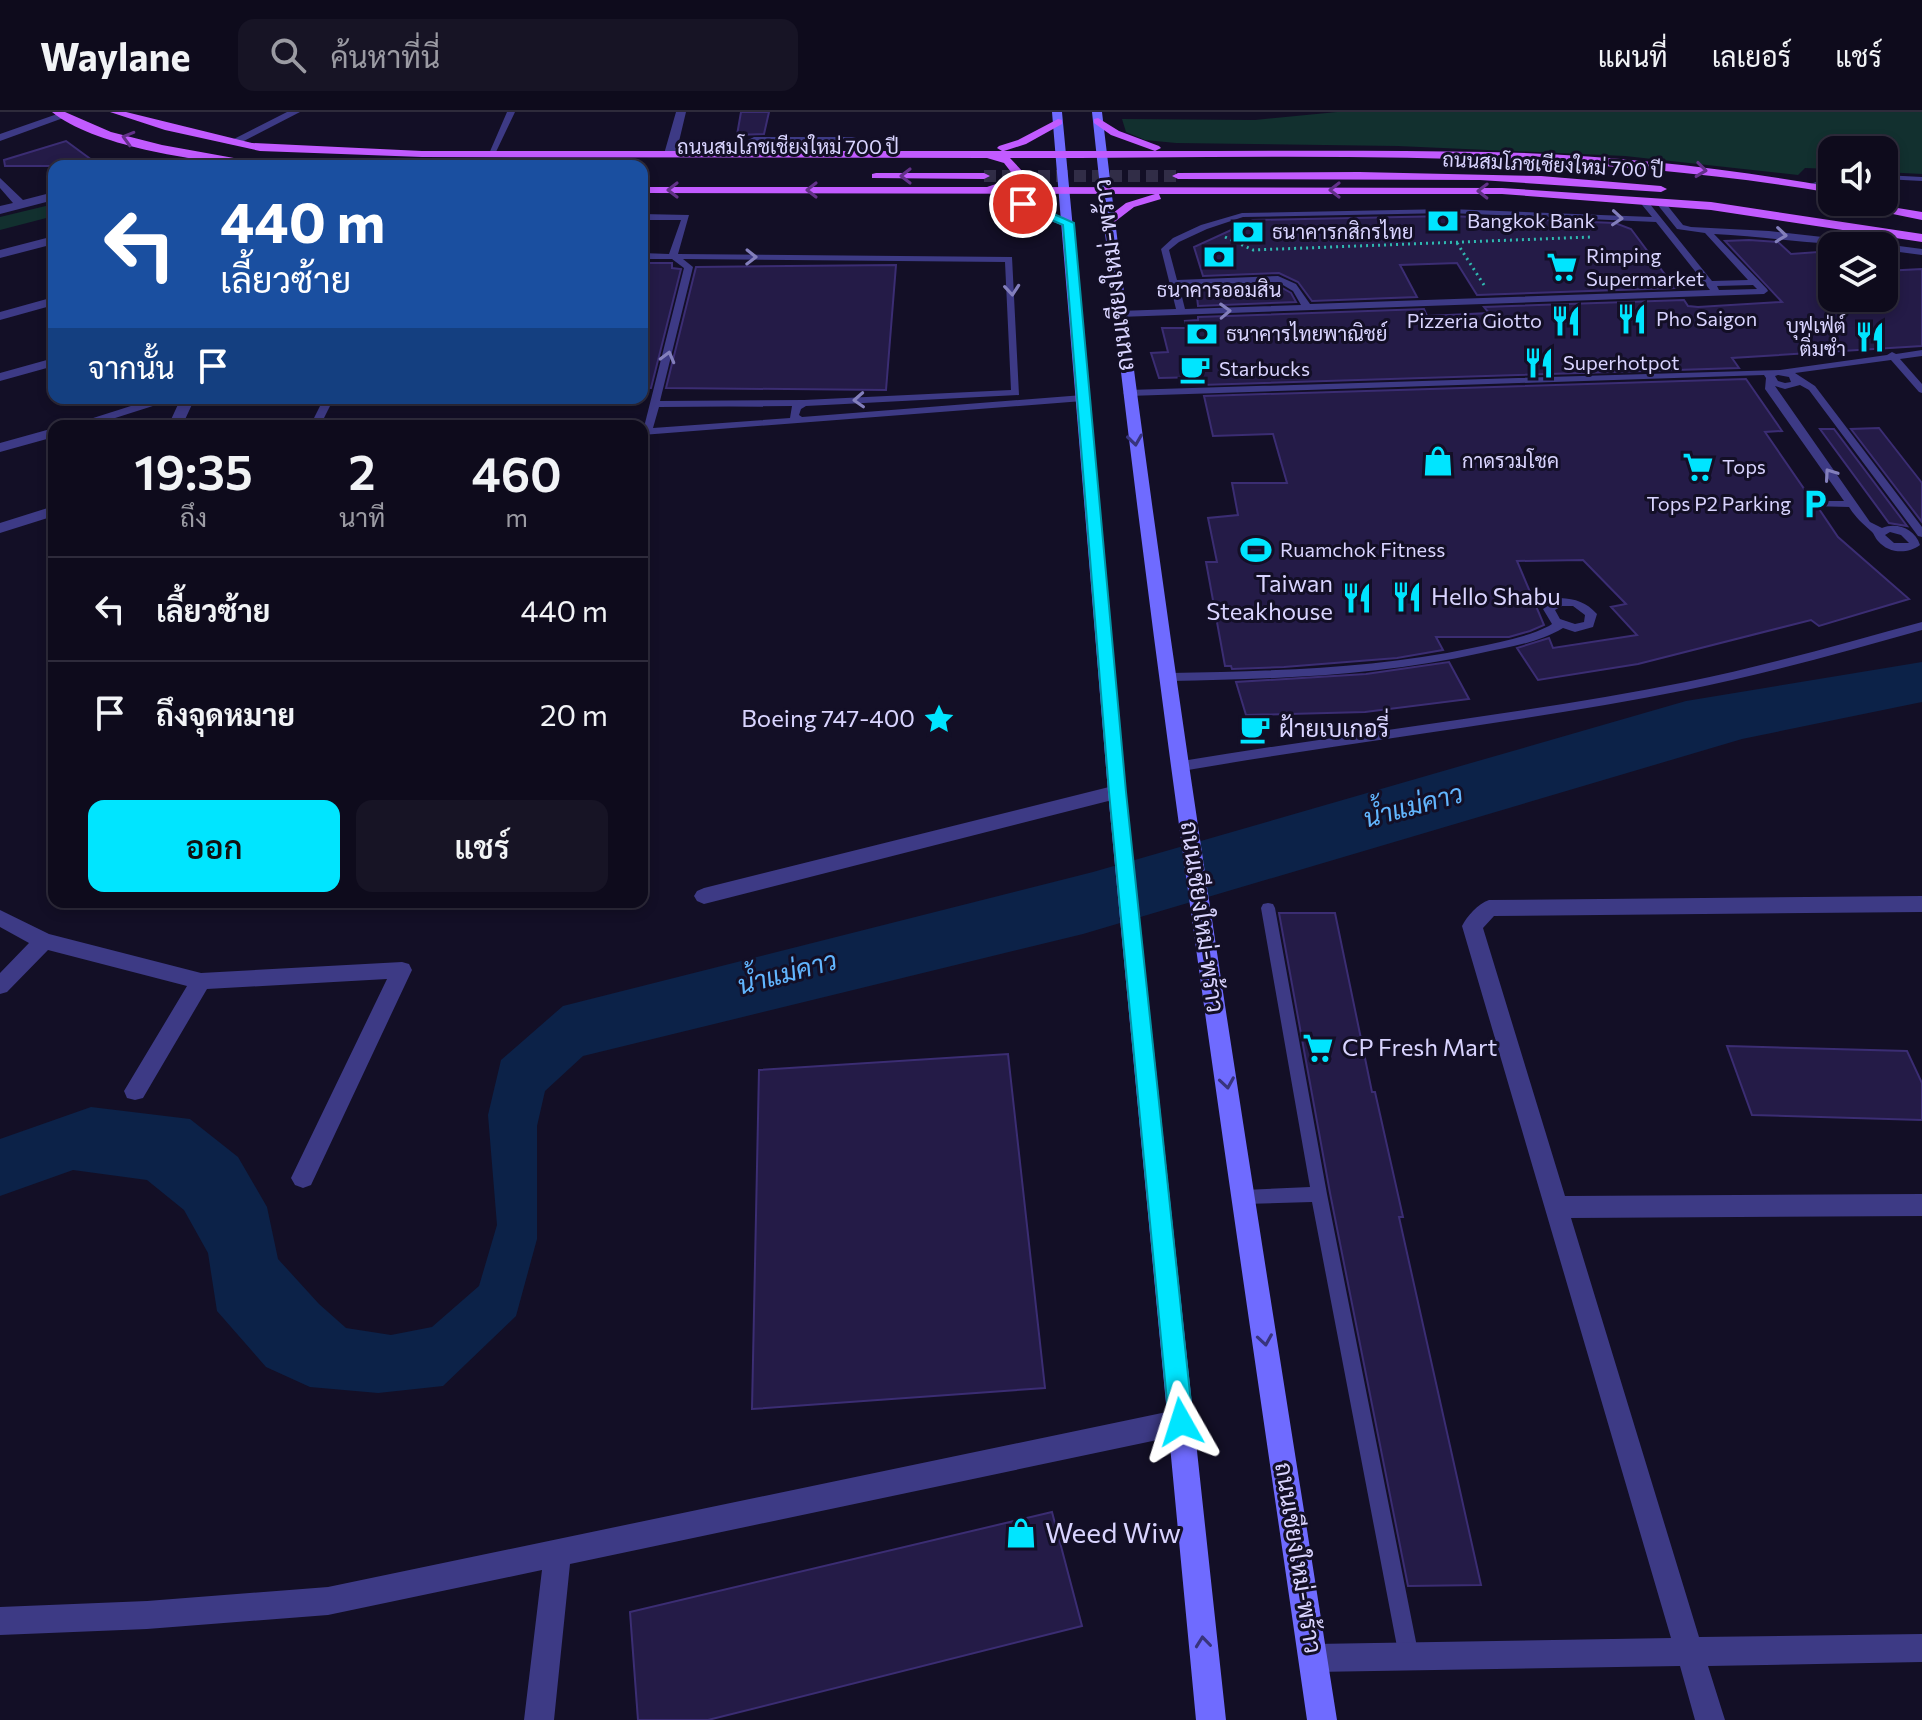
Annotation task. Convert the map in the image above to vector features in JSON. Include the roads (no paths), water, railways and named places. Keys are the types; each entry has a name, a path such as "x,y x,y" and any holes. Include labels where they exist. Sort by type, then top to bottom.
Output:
{"main road":[{"path":"115,112 246,146 354,160"},
{"path":"59,113 122,137 230,160"},
{"path":"1097,116 1115,133 1177,165"},
{"name":"ถนนเชียงใหม่-พร้าว","path":"1097,116 1128,393 1204,934 1322,1720"},
{"path":"975,153 1022,142 1057,117"},
{"name":"ถนนเชียงใหม่-พร้าว","path":"1057,117 1066,191 1117,792 1211,1720"},
{"path":"246,146 491,154 1101,153 1177,165 1554,158 1707,171 1818,188"},
{"path":"974,190 1009,183 1017,172 1008,161 975,153"},
{"path":"202,156 213,160"},
{"path":"1177,165 1158,158 1151,174 1188,190"},
{"name":"ถนนสมโภชเชียงใหม่ 700 ปี","path":"1177,165 1533,169 1676,181 1818,199"},
{"name":"ถนนสมโภชเชียงใหม่ 700 ปี","path":"1177,165 1627,185 1789,204 1922,228"},
{"name":"ถนนสมโภชเชียงใหม่ 700 ปี","path":"648,167 984,170 859,176"},
{"name":"ถนนสมโภชเชียงใหม่ 700 ปี","path":"648,178 828,177"},
{"path":"648,190 1452,190 1642,200 1797,217 1922,238"},
{"path":"974,190 1023,204 1068,223"},
{"path":"1108,223 1130,205 1188,190"},
{"path":"1898,203 1922,208"},
{"path":"1898,212 1922,216"}],"street":[{"path":"232,143 295,112"},
{"path":"670,154 681,112"},
{"path":"0,138 59,113"},
{"path":"187,160 202,156"},
{"path":"0,181 21,205"},
{"path":"0,210 48,198"},
{"path":"0,254 48,242"},
{"path":"0,316 48,303"},
{"path":"0,377 48,364"},
{"path":"96,420 150,404"},
{"path":"0,448 48,434"},
{"path":"0,528 48,513"},
{"path":"704,896 1117,792"},
{"path":"1710,1720 1559,1207 1472,926 1489,908 1922,904"},
{"path":"0,918 44,941 201,981 402,970 303,1178"},
{"path":"0,986 44,941"},
{"path":"135,1091 201,981"},
{"path":"1559,1207 1922,1205"},
{"path":"0,1621 147,1615 328,1601 1181,1422"},
{"path":"539,1720 558,1552"},
{"path":"1314,1658 1922,1648"}],"lane":[{"path":"491,154 511,112"},
{"path":"1898,178 1922,179"},
{"path":"1809,186 1818,183"},
{"path":"1642,200 1718,294"},
{"path":"1660,202 1682,228"},
{"path":"1181,312 1165,249 1204,227 1242,215 1449,211 1662,224 1708,232 1818,239"},
{"path":"648,217 686,217 673,256"},
{"path":"1119,314 1764,291 1708,232"},
{"path":"1898,249 1922,252"},
{"path":"648,256 1009,259 1016,393 804,403 655,404"},
{"path":"648,422 689,267 673,256"},
{"path":"1174,283 1278,279 1298,288 1307,308"},
{"path":"1710,284 1755,282"},
{"path":"1128,393 1775,375 1892,355 1922,353"},
{"path":"1892,355 1922,390"},
{"path":"1775,375 1796,378 1812,388 1920,539"},
{"path":"1775,375 1770,389 1866,524 1881,532 1900,530 1920,539"},
{"path":"648,432 1083,398"},
{"path":"801,420 794,416 796,407 804,403"},
{"path":"1815,504 1852,504"},
{"path":"1881,532 1882,541 1897,548 1909,548 1920,539"},
{"path":"1170,677 1357,670 1436,661 1545,634 1561,624"},
{"path":"1182,766 1312,743 1556,707 1758,671 1922,626"},
{"path":"1268,908 1319,1194 1409,1657"},
{"path":"1244,1197 1319,1194"}],"water":[{"name":"น้ำแม่คาว","path":"1922,662 1922,702 1742,739 1083,934 583,1056 545,1091 537,1126 537,1239 516,1316 443,1386 378,1393 310,1387 266,1367 217,1311 208,1253 184,1210 147,1180 73,1170 0,1196 0,1139 91,1107 190,1119 238,1157 267,1207 278,1259 346,1328 391,1335 432,1327 479,1286 497,1225 488,1115 501,1060 563,1006 1093,872 1686,701"}],"tunnel":[{"path":"984,176 1178,176"}],"place":[{"name":"Bangkok Bank","path":"1443,221"},
{"name":"ธนาคารกสิกรไทย","path":"1248,232"},
{"name":"ธนาคารออมสิน","path":"1219,257"},
{"name":"Rimping Supermarket","path":"1562,267"},
{"name":"Pho Saigon","path":"1632,319"},
{"name":"Pizzeria Giotto","path":"1566,321"},
{"name":"ธนาคารไทยพาณิชย์","path":"1202,334"},
{"name":"บุฟเฟ่ต์ ติ่มซำ","path":"1870,337"},
{"name":"Superhotpot","path":"1539,363"},
{"name":"Starbucks","path":"1195,369"},
{"name":"กาดรวมโชค","path":"1438,461"},
{"name":"Tops","path":"1698,467"},
{"name":"Tops P2 Parking","path":"1815,504"},
{"name":"Ruamchok Fitness","path":"1256,550"},
{"name":"Hello Shabu","path":"1407,597"},
{"name":"Taiwan Steakhouse","path":"1357,598"},
{"name":"Boeing 747-400","path":"939,719"},
{"name":"ฝ้ายเบเกอรี่","path":"1255,729"},
{"name":"CP Fresh Mart","path":"1318,1048"},
{"name":"Weed Wiw","path":"1021,1533"}]}
